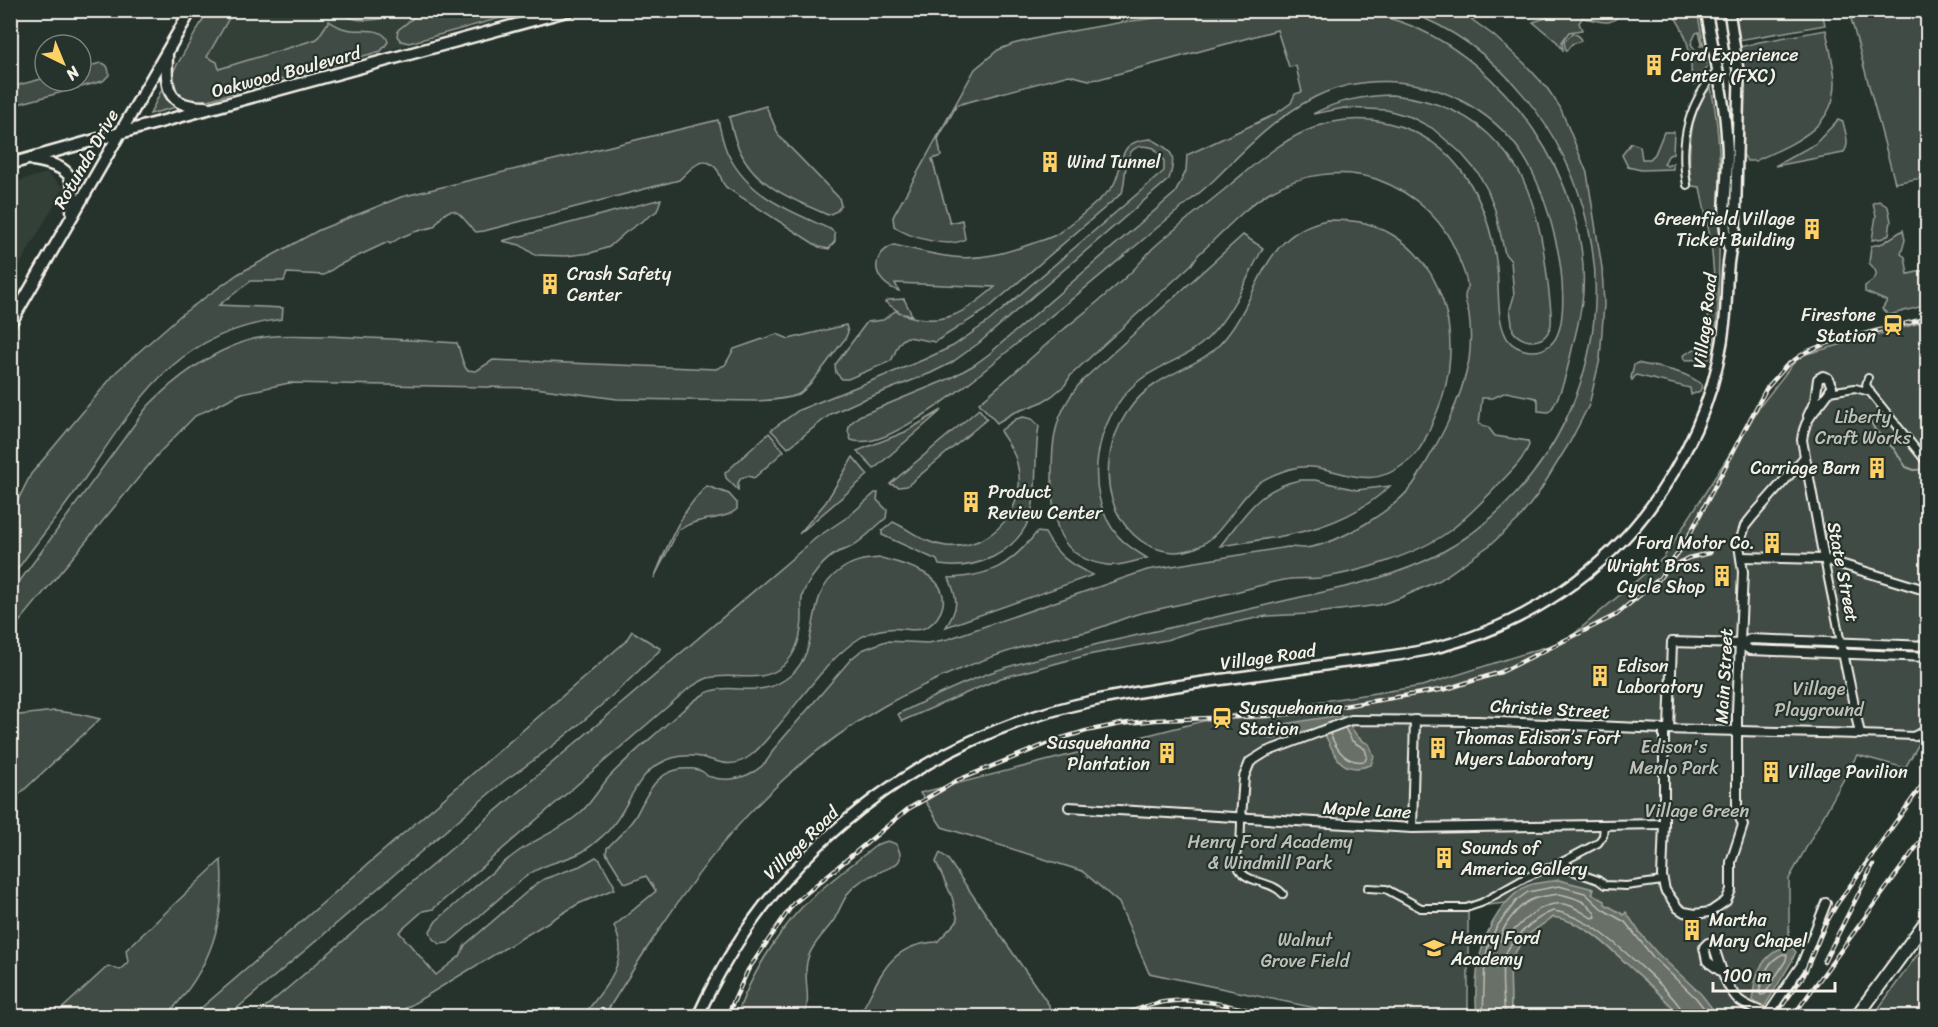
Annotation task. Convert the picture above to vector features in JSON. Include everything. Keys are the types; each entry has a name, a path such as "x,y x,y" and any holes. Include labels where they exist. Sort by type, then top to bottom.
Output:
{"main road":[{"name":"Rotunda Drive","path":"10,324 191,10"},
{"name":"Oakwood Boulevard","path":"10,165 570,10"},
{"path":"167,52 166,80 175,100 186,106 217,108"},
{"path":"29,159 51,163 67,173 74,185 70,221"},
{"path":"1857,1017 1928,919"}],"street":[{"name":"Village Road","path":"1706,10 1726,119 1726,235 1730,249"},
{"name":"Village Road","path":"698,1017 721,970 750,923 767,900 808,855 885,791 952,750 1024,720 1097,700 1432,648 1469,638 1504,624 1540,605 1572,584 1604,558 1642,518 1671,477 1698,426 1720,357 1730,249 1735,234 1739,77 1729,10"},
{"path":"1687,185 1685,140 1689,119 1703,87 1718,70"},
{"name":"State Street","path":"1829,392 1832,387 1831,382 1823,376 1816,385 1815,401 1803,426 1802,440 1860,734"},
{"path":"1868,378 1866,385 1870,392 1928,464"},
{"path":"1808,416 1829,392 1855,388 1870,392"},
{"name":"Main Street","path":"1662,881 1669,897 1684,912 1695,914 1710,912 1726,901 1731,891 1731,862 1743,825 1737,811 1736,731 1743,572 1739,545 1745,526 1805,457"},
{"path":"1741,557 1824,559 1928,591"},
{"path":"1564,861 1575,872 1598,880 1605,885 1626,886 1662,881 1666,729 1672,642 1741,644 1750,639 1928,645"},
{"path":"1741,644 1750,650 1928,657"},
{"name":"Christie Street","path":"1241,818 1244,777 1250,762 1266,752 1351,720 1415,720 1915,736"},
{"path":"1412,828 1415,720"},
{"path":"1915,736 1928,728"},
{"name":"Maple Lane","path":"1069,807 1412,828 1665,824"},
{"path":"1241,818 1236,862 1245,876 1251,880 1274,886 1283,894"},
{"path":"1368,888 1386,889 1421,908 1466,908 1598,843 1603,836 1604,825"},
{"path":"1723,973 1737,998 1768,1016 1802,964 1826,903"}],"shaded area":[{"path":"208,11 529,11 199,102 170,76"},
{"path":"47,173 64,188 11,280 11,183"}],"green space":[{"path":"1358,10 1401,22 1439,39 1474,64 1506,94 1533,129 1556,168 1572,208 1581,250 1583,292 1567,370 1559,395 1551,410 1538,411 1536,398 1506,392 1493,398 1482,398 1479,424 1488,427 1495,436 1528,441 1529,445 1523,456 1515,467 1455,527 1420,548 1386,562 1319,578 1277,581 1141,613 1086,632 1047,640 984,660 943,676 884,706 837,736 795,769 758,805 723,843 692,883 604,1016 583,1016 612,977 616,968 620,949 614,926 656,891 646,876 628,883 624,882 606,853 607,848 635,817 655,782 661,777 676,770 690,769 703,772 707,776 730,779 748,775 756,770 769,758 773,750 851,659 862,650 886,641 928,643 948,639 1147,570 1288,547 1306,548 1319,545 1367,523 1408,491 1455,407 1465,376 1470,343 1470,320 1465,297 1467,284 1447,234 1428,211 1404,192 1376,179 1363,176 1336,174 1308,177 1270,192 1233,221 1198,255 1192,264 1071,375 1065,385 1052,396 1013,413 997,423 979,403 1134,270 1152,249 1276,148 1316,127 1357,120 1388,123 1412,131 1433,143 1466,177 1486,220 1497,268 1500,318 1507,338 1517,347 1537,351 1550,345 1556,336 1560,324 1563,294 1557,249 1542,194 1523,156 1496,125 1479,111 1458,99 1424,86 1368,82 1332,90 1315,97 1288,114 1262,134 1215,179 1098,278 935,408 886,436 868,441 851,440 848,431 850,424 859,416 951,378 989,354 1175,193 1186,171 1187,155 1274,115 1291,103 1295,94 1302,92 1296,66 1289,67 1277,30 1099,79 1089,80 1069,75 957,105 938,139 941,156 932,159 950,223 962,220 965,239 949,243 918,238 894,226 893,217 975,69 998,50 1013,44 1123,22 1212,11"},
{"path":"208,11 233,11 207,57 217,62 219,69 317,39 329,21 346,29 382,33 388,42 381,51 208,100 191,101 174,93 170,77"},
{"path":"337,11 403,11 378,19 361,20"},
{"path":"422,11 445,11 449,18 476,11 526,11 409,43 401,41 397,36 398,30"},
{"path":"1406,11 1460,11 1493,35 1524,63 1547,88 1560,107 1587,173 1602,268 1604,304 1600,359 1589,405 1570,442 1538,494 1518,520 1490,545 1440,580 1400,598 1379,605 1309,614 1267,616 1197,630 1166,640 1088,655 1001,678 902,721 898,714 958,686 1008,667 1358,584 1418,564 1437,555 1478,528 1514,496 1544,458 1568,416 1584,370 1594,323 1595,275 1588,226 1578,191 1564,157 1546,125 1499,69 1471,45 1440,26"},
{"path":"1568,11 1622,11 1618,17 1609,22 1582,18 1579,23 1582,30 1569,32 1562,42 1563,50 1533,22"},
{"path":"1670,11 1697,11 1704,46 1700,46 1702,43 1699,32 1696,33 1691,44 1699,55 1705,54 1707,67 1694,85 1691,83 1688,44 1681,27"},
{"path":"1733,11 1822,11 1825,25 1739,40"},
{"path":"1849,11 1927,11 1927,177 1895,183"},
{"path":"1826,30 1835,81 1833,98 1828,111 1809,133 1755,161 1747,161 1742,152 1743,89 1740,47"},
{"path":"1573,33 1579,36 1581,41 1572,44 1566,51 1564,42"},
{"path":"101,63 107,66 109,75 103,81 93,84 93,65"},
{"path":"33,81 33,93 59,93 11,106 11,87"},
{"path":"1711,87 1720,172 1717,322 1709,359 1685,360 1683,356 1707,340 1709,302 1716,301 1711,241 1700,187 1692,186 1689,163 1694,118 1704,94"},
{"path":"161,91 164,91 176,107 150,114"},
{"path":"1392,95 1436,104 1463,116 1487,133 1520,173 1537,219 1545,263 1551,325 1543,338 1529,341 1513,331 1510,309 1514,296 1511,261 1505,254 1495,210 1488,191 1478,173 1460,152 1432,128 1411,117 1387,110 1344,108 1313,114 1332,105 1351,100"},
{"path":"766,106 779,136 839,198 841,205 837,211 828,215 776,190 755,173 746,162 739,149 729,117"},
{"path":"718,120 727,152 748,182 772,201 835,233 835,241 829,249 819,247 727,188 713,165 702,162 679,180 484,231 476,232 461,215 452,211 447,212 434,227 406,235 390,244 388,242 339,265 324,275 287,273 284,281 251,281 219,305 283,308 282,319 245,326 214,338 187,354 164,373 124,421 77,490 17,570 11,573 11,514 31,474 117,371 182,314 238,274 319,230 401,197"},
{"path":"1838,120 1843,122 1847,138 1847,146 1843,153 1775,166 1815,144"},
{"path":"1664,132 1674,132 1673,153 1668,156 1664,164 1667,166 1673,163 1673,169 1641,170 1628,167 1622,155 1631,143 1640,146 1642,159 1650,159 1655,154"},
{"path":"1151,139 1171,154 1173,164 1169,179 979,343 951,363 931,373 831,414 788,448 771,430 799,410 953,346 989,321 1164,171 1164,161 1154,148 1143,146 1136,148 1128,159 1122,193 986,310 935,342 908,337 899,344 891,361 848,379 842,379 836,373 835,365 867,322 883,320 895,311 901,313 885,302 888,300 904,299 912,315 902,314 917,318 942,318 963,311 995,287 895,283 899,291 879,276 877,262 885,250 894,245 946,256 973,258 1002,253 1051,237 1078,218 1111,189 1116,181 1125,150 1139,141"},
{"path":"661,199 657,211 609,247 591,253 566,256 535,255 520,245 502,241"},
{"path":"1879,201 1888,207 1891,221 1889,234 1884,238 1872,240 1876,216 1873,203"},
{"path":"1327,220 1365,223 1393,235 1415,253 1431,275 1443,300 1449,328 1450,357 1446,385 1425,439 1407,462 1391,472 1375,477 1347,475 1320,468 1305,467 1278,473 1263,480 1251,490 1221,528 1204,544 1178,552 1154,548 1134,535 1120,518 1112,498 1108,477 1110,455 1116,434 1126,414 1140,397 1157,383 1213,351 1234,327 1263,271 1287,239 1305,228"},
{"path":"1903,230 1905,240 1901,254 1905,257 1908,274 1927,270 1927,305 1889,315 1882,309 1887,301 1865,292 1865,286 1876,276 1875,270 1869,263 1871,246 1883,243"},
{"path":"1243,235 1263,248 1225,317 1201,345 1136,383 1122,398 1103,436 1098,456 1099,499 1106,518 1118,536 1147,558 1107,565 1077,555 1068,546 1056,523 1052,495 1053,448 1055,432 1062,411 1085,378"},
{"path":"1927,321 1927,730 1905,768 1857,755 1789,879 1789,934 1750,1016 1717,1016 1592,894 1468,907 1468,1016 1353,1016 1149,973 1119,903 1082,871 942,827 920,793 1223,716 1422,686 1567,640 1664,557 1761,405 1799,356"},
{"path":"846,325 848,332 845,339 810,384 799,394 778,399 757,401 617,399 535,388 289,383 242,393 195,416 159,453 11,632 11,593 147,407 193,368 232,346 246,341 277,336 344,337 457,343 467,370 476,371 493,360 716,369 725,365 734,349 777,334 789,339"},
{"path":"1637,363 1688,376 1702,385 1700,391 1691,395 1690,388 1636,375 1632,380 1634,365"},
{"path":"979,409 987,419 907,486 899,487 890,484"},
{"path":"942,410 874,469 857,451 905,432"},
{"path":"1023,417 1032,419 1039,426 1034,500 1023,532 1011,545 993,557 980,562 946,566 939,565 937,560 882,535 882,531 893,522 925,540 946,546 978,541 992,533 1012,510 1019,480 1014,455 1000,431 1016,419"},
{"path":"769,433 784,451 754,478 748,476 741,478 738,490 726,478 725,473"},
{"path":"853,457 868,475 799,534 826,502"},
{"path":"1300,480 1315,480 1357,490 1390,486 1352,513 1331,523 1289,535 1220,546 1245,514 1263,496 1274,489"},
{"path":"707,486 729,494 737,503 737,509 725,516 695,522 679,529 654,578 682,517"},
{"path":"875,493 878,493 877,500 887,510 886,518 856,544 828,559 811,578 802,596 802,623 798,643 792,656 783,666 775,672 756,677 708,678 688,689 433,909 423,911 399,932 436,975 460,956 465,945 544,879 580,866 596,857 600,860 614,889 578,904 393,1016 255,1016 816,538 849,516"},
{"path":"1037,532 1045,533 1054,548 1065,559 1093,575 946,627 956,603 949,578 977,575 999,567 1018,553"},
{"path":"881,558 923,572 939,585 943,594 943,605 939,615 931,624 914,630 895,628 878,630 854,642 823,671 761,746 742,761 728,764 702,757 684,756 659,764 643,777 614,824 592,845 576,855 543,866 531,873 448,943 440,944 433,939 430,931 436,921 519,851 574,818 589,804 616,770 701,696 723,689 767,688 791,675 801,664 807,650 816,608 828,581 849,565"},
{"path":"632,631 661,649 625,684 565,736 504,781 228,1016 192,1016 625,642"},
{"path":"55,711 100,719 11,802 11,716"},
{"path":"888,841 896,844 899,850 898,862 867,878 852,889 834,920 811,951 806,969 807,1003 804,1016 737,1016 756,973 793,917 840,874 878,844"},
{"path":"940,853 947,858 1049,1005 1050,1016 859,1016 880,977 896,957 920,944 937,942 958,920 952,897 936,862"},
{"path":"221,860 221,904 213,942 196,978 169,1013 164,1016 54,1016 108,966 120,970 128,962 126,950"},
{"path":"1553,917 1574,923 1593,935 1655,989 1680,1016 1511,1016 1510,960 1526,936"},
{"path":"1927,941 1927,1016 1873,1016"}],"water":[{"path":"1340,715 1348,722 1356,735 1369,744 1374,756 1371,765 1359,768 1349,767 1342,763 1320,727 1273,739 1266,737 1263,733 1266,727"},
{"path":"1559,880 1594,889 1592,894 1605,901 1605,904 1624,915 1626,912 1657,953 1701,994 1718,1016 1680,1016 1655,989 1602,941 1574,923 1553,917 1526,936 1510,960 1511,1016 1477,1016 1477,971 1484,942 1497,915 1506,903 1524,887"},
{"path":"1785,946 1792,947 1796,952 1765,1006 1761,1007 1753,1000 1757,975 1770,955"}],"waterway":[{"path":"1869,418 1875,430 1894,449 1906,467 1914,470 1928,469"}],"railway":[{"path":"727,1016 748,970 793,904 908,809 958,780 1059,739 1121,724 1155,720 1267,716 1307,712 1446,689 1501,672 1616,615 1659,579 1684,545 1766,389 1787,365 1806,352 1828,343 1928,318"},
{"path":"1672,567 1688,558 1710,553"},
{"path":"1775,1016 1804,975 1825,925 1837,904 1928,777"},
{"path":"1793,1016 1928,831"},
{"path":"1824,962 1873,865"},
{"path":"1120,1016 1158,1003 1178,1001 1219,1004 1274,1016"}],"place":[{"name":"Ford Experience Center (FXC)","path":"1654,65"},
{"name":"Wind Tunnel","path":"1050,162"},
{"name":"Greenfield Village Ticket Building","path":"1812,229"},
{"name":"Crash Safety Center","path":"550,284"},
{"name":"Firestone Station","path":"1893,325"},
{"name":"Carriage Barn","path":"1877,468"},
{"name":"Product Review Center","path":"971,502"},
{"name":"Ford Motor Co.","path":"1772,543"},
{"name":"Wright Bros. Cycle Shop","path":"1722,576"},
{"name":"Edison Laboratory","path":"1600,676"},
{"name":"Susquehanna Station","path":"1222,718"},
{"name":"Thomas Edison’s Fort Myers Laboratory","path":"1438,748"},
{"name":"Susquehanna Plantation","path":"1167,753"},
{"name":"Village Pavilion","path":"1771,772"},
{"name":"Sounds of America Gallery","path":"1444,858"},
{"name":"Martha Mary Chapel","path":"1692,930"},
{"name":"Henry Ford Academy","path":"1434,948"}],"park label":[{"name":"Liberty Craft Works","path":"1863,427"},
{"name":"Village Playground","path":"1819,699"},
{"name":"Edison's Menlo Park","path":"1674,757"},
{"name":"Village Green","path":"1697,811"},
{"name":"Henry Ford Academy & Windmill Park","path":"1270,852"},
{"name":"Walnut Grove Field","path":"1305,950"}]}
